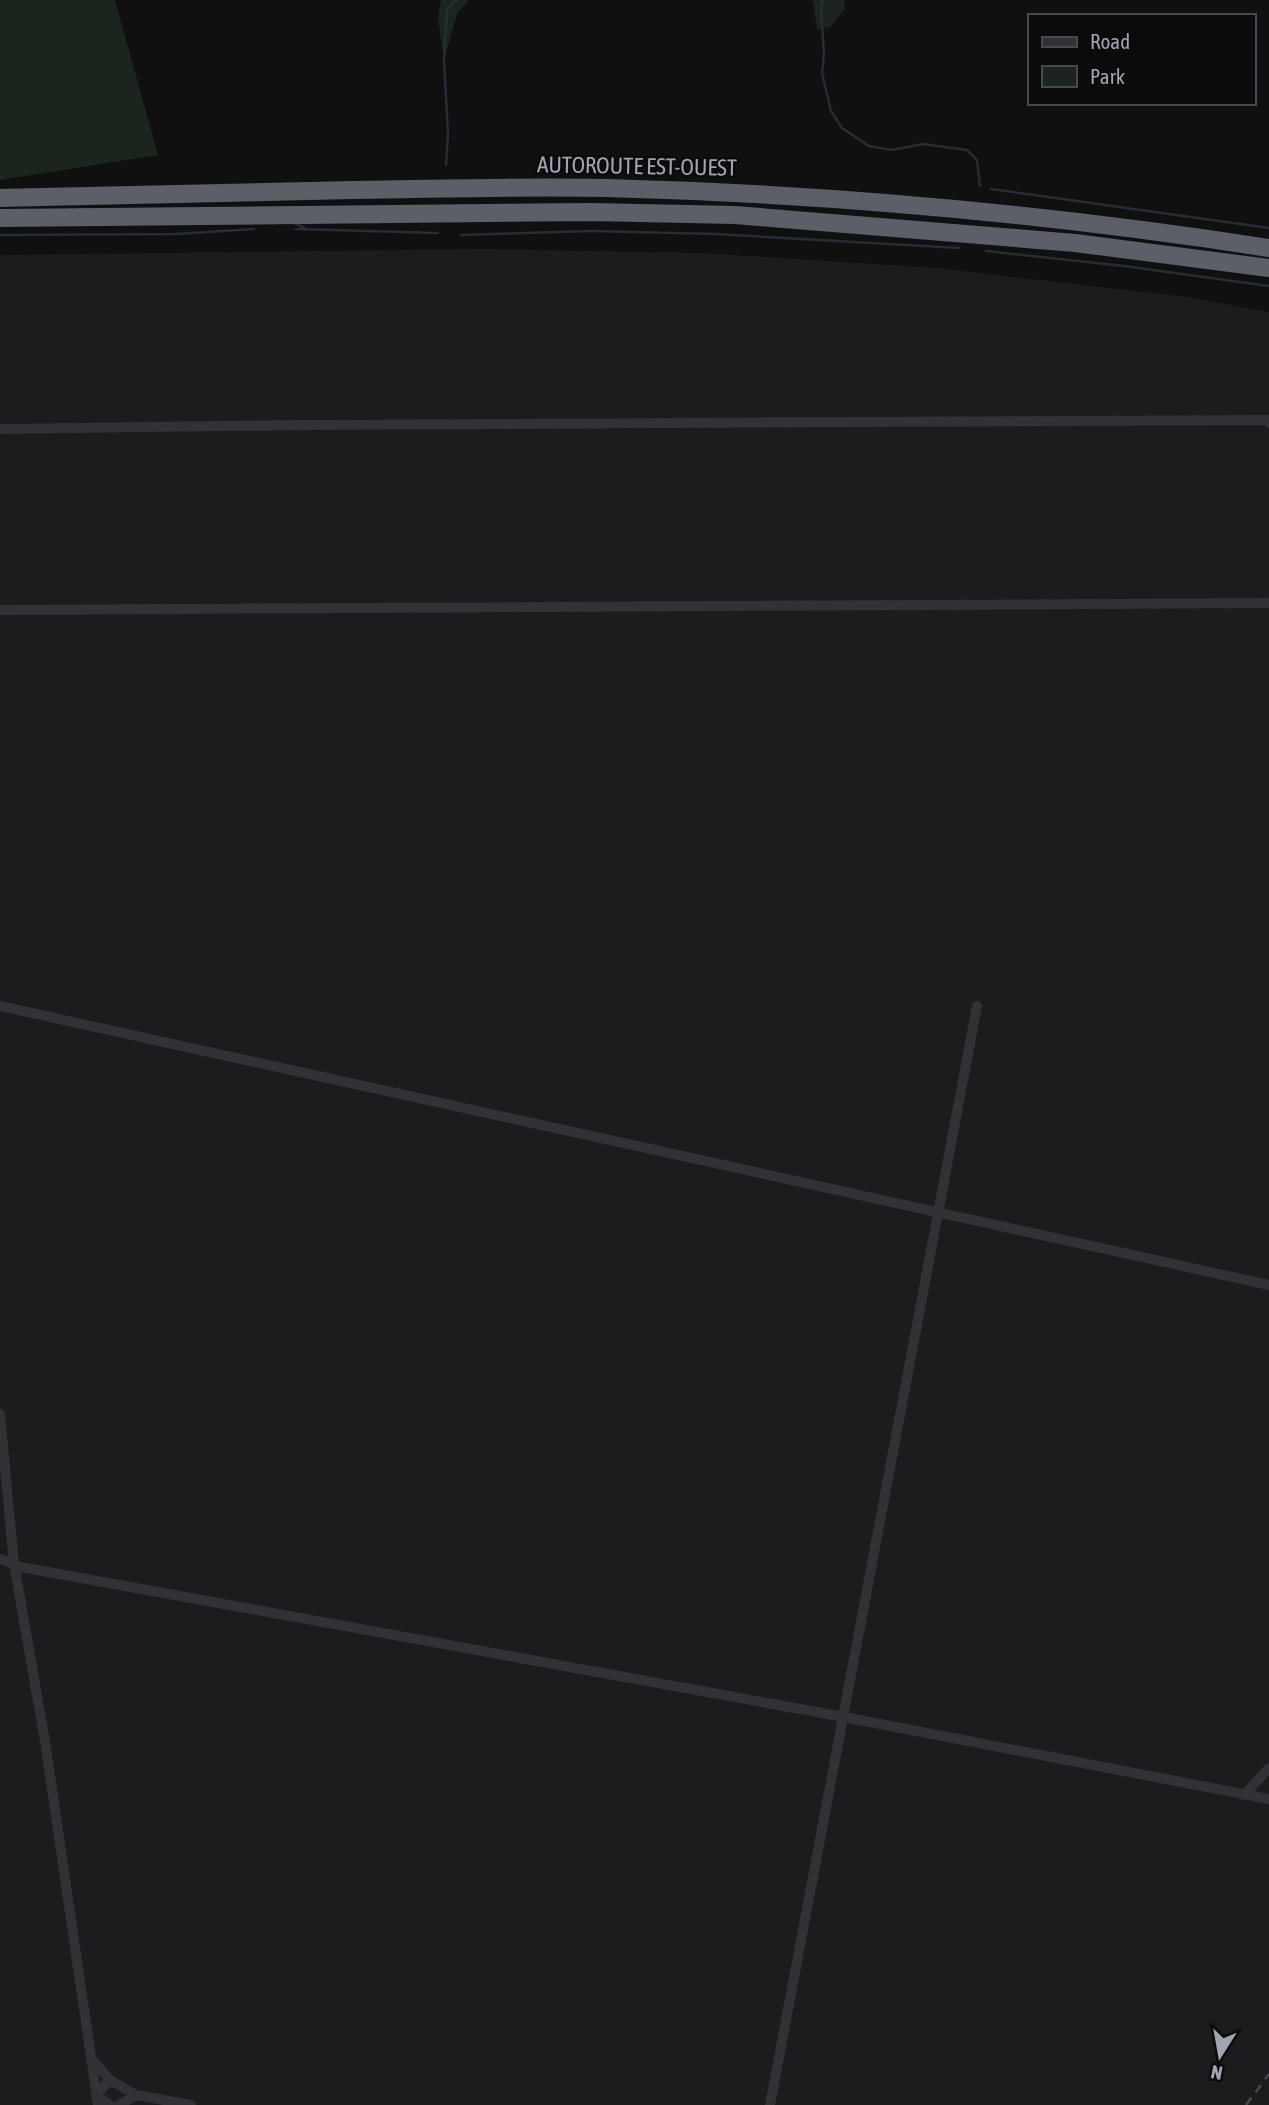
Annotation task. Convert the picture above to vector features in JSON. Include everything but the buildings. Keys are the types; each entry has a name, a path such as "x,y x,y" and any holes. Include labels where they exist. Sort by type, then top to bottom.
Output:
{"highway":[{"name":"AUTOROUTE EST-OUEST","path":"0,198 481,188 604,188 739,193 1066,220 1269,248"},
{"name":"AUTOROUTE EST-OUEST","path":"0,218 591,212 735,215 1074,243 1269,268"}],"street":[{"path":"0,429 1269,422"},
{"path":"0,610 1269,603"},
{"path":"0,1006 1269,1286"},
{"path":"770,2105 977,1006"},
{"path":"0,1414 15,1565 45,1741 97,2100"},
{"path":"0,1559 15,1565 844,1717 1269,1800"},
{"path":"1244,1795 1269,1768"},
{"path":"91,2057 110,2080 136,2095 191,2105"},
{"path":"97,2100 110,2080"},
{"path":"119,2105 136,2095"},
{"path":"97,2100 110,2105"}],"shaded area":[{"path":"485,249 702,253 936,268 1187,297 1269,312 1269,2105 0,2105 0,255"}],"green space":[{"path":"0,0 115,0 158,155 0,180"},
{"path":"441,0 469,0 457,14 444,60 438,19"},
{"path":"813,0 844,0 845,9 830,27 817,30"}],"waterway":[{"path":"446,165 448,134 444,60 447,9 457,0"},
{"path":"822,0 822,73 831,111 842,128 869,146 892,150 923,144 967,150 977,160 980,186"},
{"path":"991,189 1269,228"},
{"path":"292,222 305,228"},
{"path":"0,235 176,234 254,229"},
{"path":"296,229 438,233"},
{"path":"461,235 592,231 716,234 959,248"},
{"path":"986,251 1269,286"}],"railway":[{"path":"1246,2105 1269,2074"}]}
